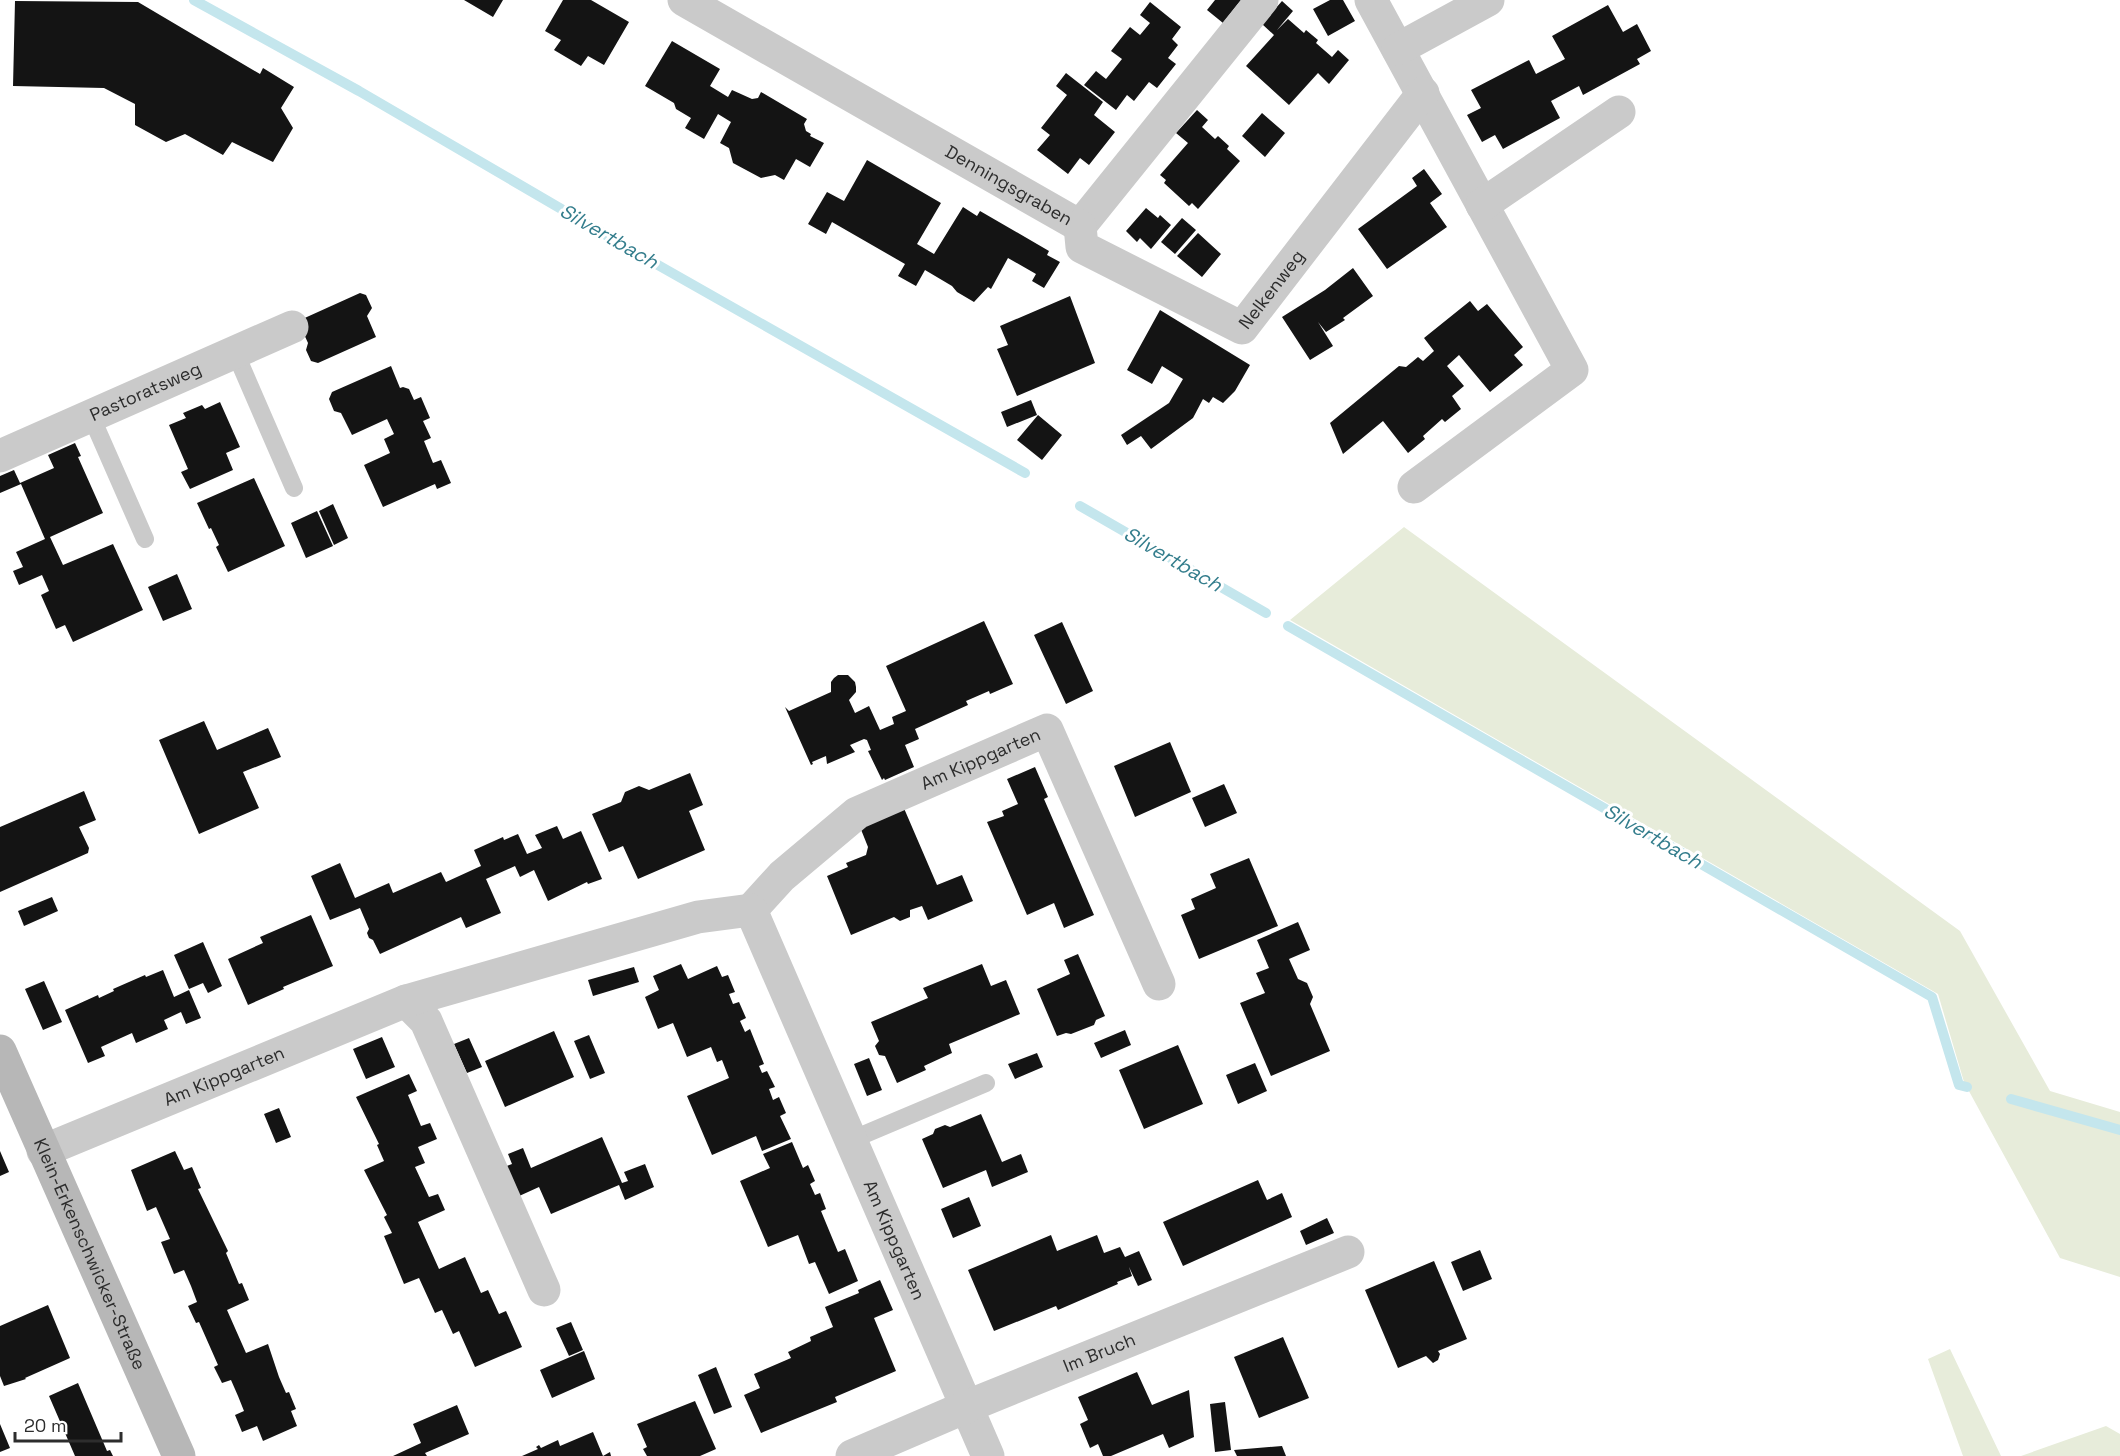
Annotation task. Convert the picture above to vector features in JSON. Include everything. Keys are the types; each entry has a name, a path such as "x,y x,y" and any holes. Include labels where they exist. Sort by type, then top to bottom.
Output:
{"street":[{"name":"Denningsgraben","path":"684,0 1080,226 1262,0"},
{"path":"1371,0 1572,370 1414,488"},
{"path":"1398,49 1488,0"},
{"name":"Nelkenweg","path":"1080,226 1082,248 1242,328 1423,93"},
{"path":"1482,205 1619,112"},
{"name":"Pastoratsweg","path":"0,456 292,327"},
{"name":"Am Kippgarten","path":"43,1151 405,1001 698,917 751,910 782,876 857,813 1047,729 1159,984"},
{"name":"Am Kippgarten","path":"751,910 988,1456"},
{"path":"405,1001 426,1021 544,1290"},
{"name":"Klein-Erkenschwicker-Straße","path":"0,1051 178,1456"},
{"name":"Im Bruch","path":"852,1456 968,1406 1348,1252"}],"lane":[{"path":"235,352 294,488"},
{"path":"91,416 145,539"},
{"path":"851,1140 986,1083"}],"green space":[{"path":"1404,527 1960,931 2050,1091 2120,1112 2120,1277 2060,1258 1964,1082 1938,994 1290,620"},
{"path":"1950,1349 2001,1456 1963,1456 1928,1359"},
{"path":"2106,1426 2120,1434 2120,1456 2021,1456"}],"building":[{"path":"464,0 503,0 493,17"},
{"path":"563,0 591,0 629,22 604,65 588,56 581,66 554,50 561,40 545,31"},
{"path":"1215,0 1241,0 1223,23 1207,10"},
{"path":"1330,0 1343,0 1355,21 1328,36 1313,9"},
{"path":"15,1 138,2 260,74 263,68 294,87 281,108 293,128 273,162 232,142 223,155 185,134 166,142 135,125 135,104 104,88 13,86"},
{"path":"1282,1 1293,11 1277,30 1288,19 1304,33 1306,30 1318,40 1316,43 1332,57 1338,50 1349,60 1329,84 1318,73 1289,105 1246,66 1274,35 1262,24"},
{"path":"1150,2 1181,27 1172,39 1178,45 1168,58 1176,64 1157,88 1149,82 1134,101 1127,95 1116,110 1084,85 1096,71 1106,79 1122,59 1111,51 1130,27 1140,35 1150,23 1140,15"},
{"path":"1608,5 1623,32 1637,24 1651,51 1637,59 1640,64 1583,95 1579,86 1551,101 1560,118 1503,149 1495,135 1482,142 1467,115 1481,108 1471,90 1529,60 1536,74 1565,59 1552,36"},
{"path":"672,41 720,69 710,86 728,97 732,90 752,99 758,98 761,92 807,119 804,124 806,131 811,134 810,136 824,143 810,167 796,159 784,180 775,175 761,178 733,163 729,148 720,143 731,122 718,114 704,139 685,128 691,118 676,109 674,103 645,86"},
{"path":"1066,73 1103,102 1094,115 1115,132 1089,165 1080,158 1068,174 1037,150 1050,135 1041,128 1067,95 1056,86"},
{"path":"1197,110 1208,120 1202,127 1215,139 1218,136 1229,146 1227,149 1240,161 1198,209 1192,203 1189,206 1164,183 1166,180 1160,175 1188,143 1176,133"},
{"path":"1262,113 1285,133 1265,157 1242,136"},
{"path":"867,160 941,203 917,244 934,254 963,207 977,216 980,211 1049,251 1047,255 1060,262 1044,288 1032,281 1036,274 1008,258 991,289 988,287 974,302 925,270 916,286 898,276 905,264 832,222 826,234 808,224 827,192 844,201"},
{"path":"1424,169 1442,194 1430,203 1447,227 1387,269 1358,229 1417,186 1412,178"},
{"path":"1146,208 1158,218 1160,215 1171,225 1151,249 1140,238 1137,242 1126,231"},
{"path":"1182,218 1196,230 1175,254 1161,242"},
{"path":"1198,233 1221,254 1202,277 1177,256"},
{"path":"1353,268 1373,296 1343,318 1345,320 1326,332 1318,322 1333,346 1310,360 1282,317 1325,290"},
{"path":"360,293 366,295 372,308 367,316 376,337 318,363 311,361 306,350 308,343 298,321"},
{"path":"1070,296 1095,363 1017,396 997,349 1008,345 1000,326"},
{"path":"1470,301 1478,311 1487,304 1523,347 1514,355 1523,365 1490,392 1459,355 1447,366 1464,386 1452,396 1461,409 1445,422 1442,419 1423,436 1425,439 1408,453 1383,421 1343,454 1330,423 1399,366 1406,367 1418,357 1423,361 1434,351 1424,338"},
{"path":"1160,310 1250,365 1235,391 1223,403 1213,397 1209,403 1203,399 1193,418 1151,449 1141,436 1127,445 1121,435 1169,403 1183,379 1162,366 1152,384 1127,370"},
{"path":"391,366 400,388 409,389 414,400 421,397 430,418 423,421 431,438 424,441 433,463 441,460 451,483 437,489 435,484 383,507 364,465 390,453 384,439 394,434 387,419 352,435 341,413 334,411 329,399 332,392"},
{"path":"1031,400 1037,415 1007,427 1001,412"},
{"path":"220,402 240,447 226,453 233,470 190,489 181,472 188,469 169,425 186,418 183,413 202,405 205,409"},
{"path":"1038,415 1062,435 1042,460 1017,440"},
{"path":"75,443 81,456 78,457 103,513 50,537 63,565 113,544 143,610 73,642 65,625 56,629 41,595 49,591 42,575 19,585 13,571 23,567 16,552 45,539 21,484 0,493 0,476 14,470 20,483 54,468 48,455"},
{"path":"254,478 285,546 228,572 216,547 219,545 197,503"},
{"path":"333,504 348,538 334,545 319,511"},
{"path":"317,511 333,546 306,558 291,523"},
{"path":"177,574 192,609 163,621 148,587"},
{"path":"984,621 1013,684 966,701 968,705 915,729 919,739 905,745 914,767 882,780 868,751 871,750 867,740 864,739 850,745 855,752 827,764 826,756 812,762 811,765 785,707 789,711 831,692 831,682 834,678 838,675 848,675 855,682 856,687 856,692 849,700 855,713 869,706 880,730 894,724 892,717 906,711 886,666"},
{"path":"1062,622 1093,691 1066,704 1034,635"},
{"path":"204,721 217,750 268,728 281,757 243,772 259,808 199,834 159,740"},
{"path":"1170,742 1191,792 1135,817 1114,766"},
{"path":"1035,767 1048,797 1044,799 1094,915 1064,928 1054,903 1027,915 987,822 1004,816 1002,811 1018,804 1007,779"},
{"path":"690,773 703,805 689,811 705,850 638,879 623,846 609,852 592,814 621,802 625,792 639,786 649,790"},
{"path":"1224,784 1237,813 1205,827 1192,798"},
{"path":"84,791 96,820 79,827 89,848 88,853 0,892 0,827"},
{"path":"903,806 937,885 962,875 973,901 928,920 922,906 910,910 910,917 900,921 894,917 851,935 827,876 848,867 846,863 866,855 868,847 860,827"},
{"path":"557,826 563,839 581,831 602,879 588,884 587,882 548,901 534,870 520,877 515,866 486,879 501,913 466,928 461,917 380,954 373,940 369,938 367,933 369,929 360,908 330,920 311,876 340,863 355,898 389,883 393,893 441,872 446,882 481,866 474,850 503,837 504,840 518,834 527,854 542,848 535,835"},
{"path":"1249,858 1278,926 1199,959 1181,915 1195,909 1191,899 1216,888 1210,874"},
{"path":"52,897 58,911 24,926 18,911"},
{"path":"311,915 333,966 248,1005 228,959 263,943 260,937"},
{"path":"1298,922 1310,950 1289,959 1298,979 1307,983 1313,997 1310,1004 1330,1051 1271,1076 1240,1003 1265,993 1256,973 1269,968 1257,940"},
{"path":"203,942 222,986 208,993 203,983 189,989 174,955"},
{"path":"1078,954 1105,1016 1096,1020 1094,1025 1071,1034 1057,1036 1037,989 1070,974 1064,960"},
{"path":"681,964 688,979 717,966 722,977 728,975 735,992 729,994 733,1004 739,1002 746,1018 740,1021 745,1032 750,1029 764,1064 759,1066 762,1073 767,1071 775,1087 769,1089 773,1100 779,1097 786,1113 780,1116 791,1139 762,1151 756,1136 712,1155 687,1096 729,1078 722,1060 717,1062 711,1047 687,1057 673,1023 658,1029 645,997 659,990 653,976"},
{"path":"982,964 991,986 1006,980 1020,1014 949,1044 952,1053 924,1066 926,1070 897,1083 885,1056 879,1055 875,1046 879,1041 871,1022 928,998 923,988"},
{"path":"634,967 639,982 593,996 588,980"},
{"path":"163,970 174,997 189,990 201,1018 186,1024 181,1012 164,1020 168,1029 136,1043 132,1033 101,1047 105,1056 88,1063 65,1010 98,995 99,998 145,975 146,977"},
{"path":"44,981 62,1022 43,1030 25,989"},
{"path":"1125,1030 1131,1045 1101,1058 1094,1043"},
{"path":"554,1031 574,1077 505,1107 485,1061"},
{"path":"589,1035 605,1073 590,1079 574,1041"},
{"path":"382,1037 395,1067 366,1079 353,1049"},
{"path":"469,1038 482,1067 467,1073 454,1044"},
{"path":"1178,1045 1203,1104 1144,1129 1119,1070"},
{"path":"1037,1053 1043,1067 1015,1079 1008,1064"},
{"path":"869,1058 882,1090 867,1096 854,1064"},
{"path":"1255,1063 1267,1091 1238,1104 1226,1075"},
{"path":"409,1074 417,1091 408,1095 421,1126 430,1123 437,1139 418,1147 425,1163 415,1167 429,1197 438,1194 445,1210 418,1222 439,1269 465,1257 481,1293 488,1290 499,1314 506,1311 522,1347 475,1367 459,1331 453,1334 442,1310 435,1313 419,1278 404,1284 384,1236 392,1233 384,1217 387,1215 364,1170 384,1161 377,1145 379,1144 356,1097"},
{"path":"279,1108 291,1137 276,1143 264,1114"},
{"path":"981,1114 1002,1162 1021,1154 1028,1172 992,1187 986,1170 943,1188 922,1139 933,1134 935,1129 945,1125 950,1127"},
{"path":"602,1137 622,1183 628,1181 624,1172 645,1164 654,1187 625,1200 619,1185 551,1214 539,1187 517,1197 504,1167 512,1164 508,1154 523,1148 531,1168"},
{"path":"792,1142 803,1168 808,1165 815,1181 810,1184 815,1195 820,1193 826,1209 821,1211 838,1252 845,1249 858,1281 829,1294 815,1262 809,1264 798,1235 768,1247 740,1181 770,1168 763,1154"},
{"path":"0,1151 9,1172 0,1176"},
{"path":"175,1151 184,1170 192,1167 201,1188 198,1189 228,1251 226,1253 239,1284 242,1283 249,1300 227,1310 246,1353 268,1344 279,1377 296,1409 291,1411 297,1426 263,1441 257,1426 242,1432 235,1415 244,1411 238,1396 231,1380 222,1383 214,1367 218,1365 199,1322 196,1323 188,1306 197,1302 191,1286 184,1270 174,1274 161,1242 170,1239 156,1207 147,1211 131,1170"},
{"path":"1258,1180 1267,1200 1282,1193 1292,1217 1183,1266 1163,1222"},
{"path":"969,1197 981,1226 953,1238 941,1209"},
{"path":"1327,1218 1334,1233 1306,1245 1300,1231"},
{"path":"1051,1235 1057,1251 1097,1235 1104,1253 1120,1247 1125,1257 1139,1251 1152,1280 1138,1286 1129,1267 1132,1276 1117,1282 1118,1284 1058,1310 1056,1306 994,1331 968,1270"},
{"path":"1480,1250 1492,1279 1463,1291 1451,1262"},
{"path":"1434,1261 1467,1339 1438,1351 1440,1354 1438,1360 1433,1363 1426,1356 1398,1368 1365,1290"},
{"path":"880,1280 893,1310 874,1318 896,1371 835,1397 837,1402 761,1433 744,1395 760,1388 754,1374 791,1358 788,1352 811,1341 810,1337 833,1327 825,1307 859,1293 858,1290"},
{"path":"48,1305 70,1358 26,1379 4,1386 0,1376 0,1326"},
{"path":"571,1322 583,1350 569,1356 556,1328"},
{"path":"1283,1337 1309,1398 1259,1418 1234,1357"},
{"path":"584,1351 595,1379 552,1398 540,1370"},
{"path":"716,1367 732,1407 714,1414 698,1375"},
{"path":"1137,1372 1152,1405 1189,1390 1194,1437 1169,1448 1163,1434 1111,1456 1103,1456 1098,1444 1090,1448 1080,1424 1088,1420 1078,1397"},
{"path":"78,1383 107,1451 110,1450 113,1456 75,1456 49,1396"},
{"path":"695,1401 716,1449 700,1456 647,1456 643,1449 647,1447 637,1424"},
{"path":"1225,1402 1231,1450 1215,1452 1210,1404"},
{"path":"457,1405 469,1434 425,1453 427,1456 393,1456 421,1443 413,1424"},
{"path":"0,1424 10,1448 0,1452"},
{"path":"593,1432 603,1456 522,1456 538,1449 536,1447 539,1445 541,1448 558,1440 560,1446"},
{"path":"1282,1446 1286,1456 1237,1456 1234,1450"}],"waterway":[{"name":"Silvertbach","path":"194,0 359,91 642,256 1025,473"},
{"name":"Silvertbach","path":"1080,506 1266,613"},
{"name":"Silvertbach","path":"1288,626 1932,997 1959,1085 1967,1087"},
{"name":"Silvertbach","path":"2011,1099 2120,1130"}]}
